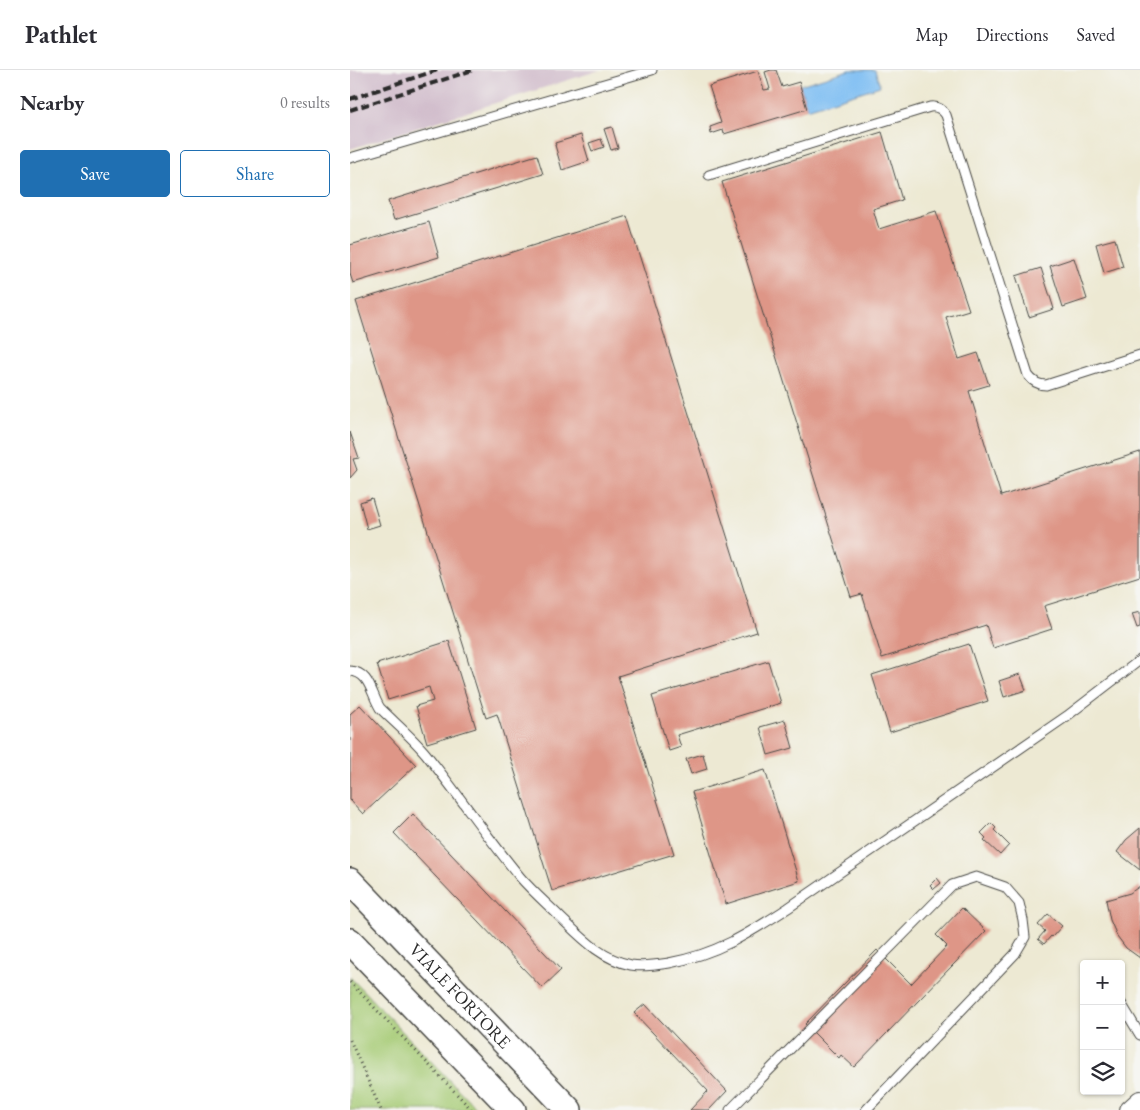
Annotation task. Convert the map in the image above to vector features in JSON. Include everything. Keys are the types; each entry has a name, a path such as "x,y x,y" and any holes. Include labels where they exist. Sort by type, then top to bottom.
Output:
{"main road":[{"name":"VIALE FORTORE","path":"350,880 569,1110"},
{"path":"350,941 512,1110"}],"street":[{"path":"1129,1110 1140,1100"}],"lane":[{"path":"350,158 652,70"},
{"path":"708,175 930,107 939,108 946,115 1028,376 1031,380 1040,385 1046,385 1140,355"},
{"path":"350,671 364,675 380,708 424,752 521,878 588,944 616,961 646,966 695,957 714,951 752,932 1067,716 1140,660"},
{"path":"730,1110 952,885 976,877 1006,887 1019,903 1023,920 1024,937 1015,954 866,1110"},
{"path":"1123,1005 1140,1035"}],"path":[{"path":"350,982 472,1110"},
{"path":"350,1040 381,1110"}],"shaded area":[{"path":"350,70 600,70 350,149"}],"green space":[{"path":"350,977 478,1110 350,1110"}],"water":[{"path":"849,70 875,70 880,86 807,109 800,85"}],"building":[{"path":"776,70 782,87 799,82 807,109 724,134 723,130 711,134 710,127 721,123 709,86 758,71 764,90 770,89 765,72"},
{"path":"612,127 618,148 611,150 604,129"},
{"path":"882,132 902,200 873,209 879,229 936,211 969,310 946,317 959,359 978,353 989,385 969,391 1001,496 1140,452 1140,576 1044,606 1052,629 993,648 986,625 882,658 862,594 851,597 722,182"},
{"path":"581,135 589,161 562,170 555,143"},
{"path":"601,139 604,147 592,151 589,143"},
{"path":"537,155 543,174 394,220 388,201"},
{"path":"627,216 757,632 618,676 674,854 552,891 497,714 486,718 356,301"},
{"path":"429,222 439,257 353,283 350,274 350,245"},
{"path":"1115,239 1123,267 1104,273 1096,244"},
{"path":"1074,258 1087,299 1063,307 1050,266"},
{"path":"1041,268 1054,309 1029,317 1016,276"},
{"path":"350,432 359,458 353,459 357,470 350,478"},
{"path":"372,498 380,525 367,529 360,502"},
{"path":"1140,612 1140,627 1137,628 1132,614"},
{"path":"449,641 476,728 427,743 416,706 433,701 429,687 388,700 377,664"},
{"path":"969,644 988,701 890,732 872,675"},
{"path":"768,661 781,703 677,735 681,747 669,751 652,696"},
{"path":"1020,674 1026,690 1004,697 999,681"},
{"path":"360,705 416,765 363,814 350,800 350,714"},
{"path":"785,720 793,748 768,755 760,727"},
{"path":"703,754 707,769 691,774 686,759"},
{"path":"765,770 799,881 726,904 692,792"},
{"path":"413,814 561,970 542,988 394,833"},
{"path":"991,823 996,828 994,830 1009,845 1000,855 984,840 986,838 981,833"},
{"path":"1140,828 1140,870 1117,852 1126,840"},
{"path":"937,878 941,883 934,889 930,885"},
{"path":"1140,886 1140,958 1126,948 1117,936 1110,920 1106,900 1130,893"},
{"path":"962,908 986,931 854,1067 841,1055 839,1058 805,1024 877,950 911,984 947,946 936,935"},
{"path":"1048,914 1062,926 1044,944 1038,939 1045,931 1038,925"},
{"path":"645,1004 727,1091 709,1110 690,1110 708,1091 634,1013"}],"railway":[{"path":"350,99 438,70"},
{"path":"350,110 473,70"}]}
